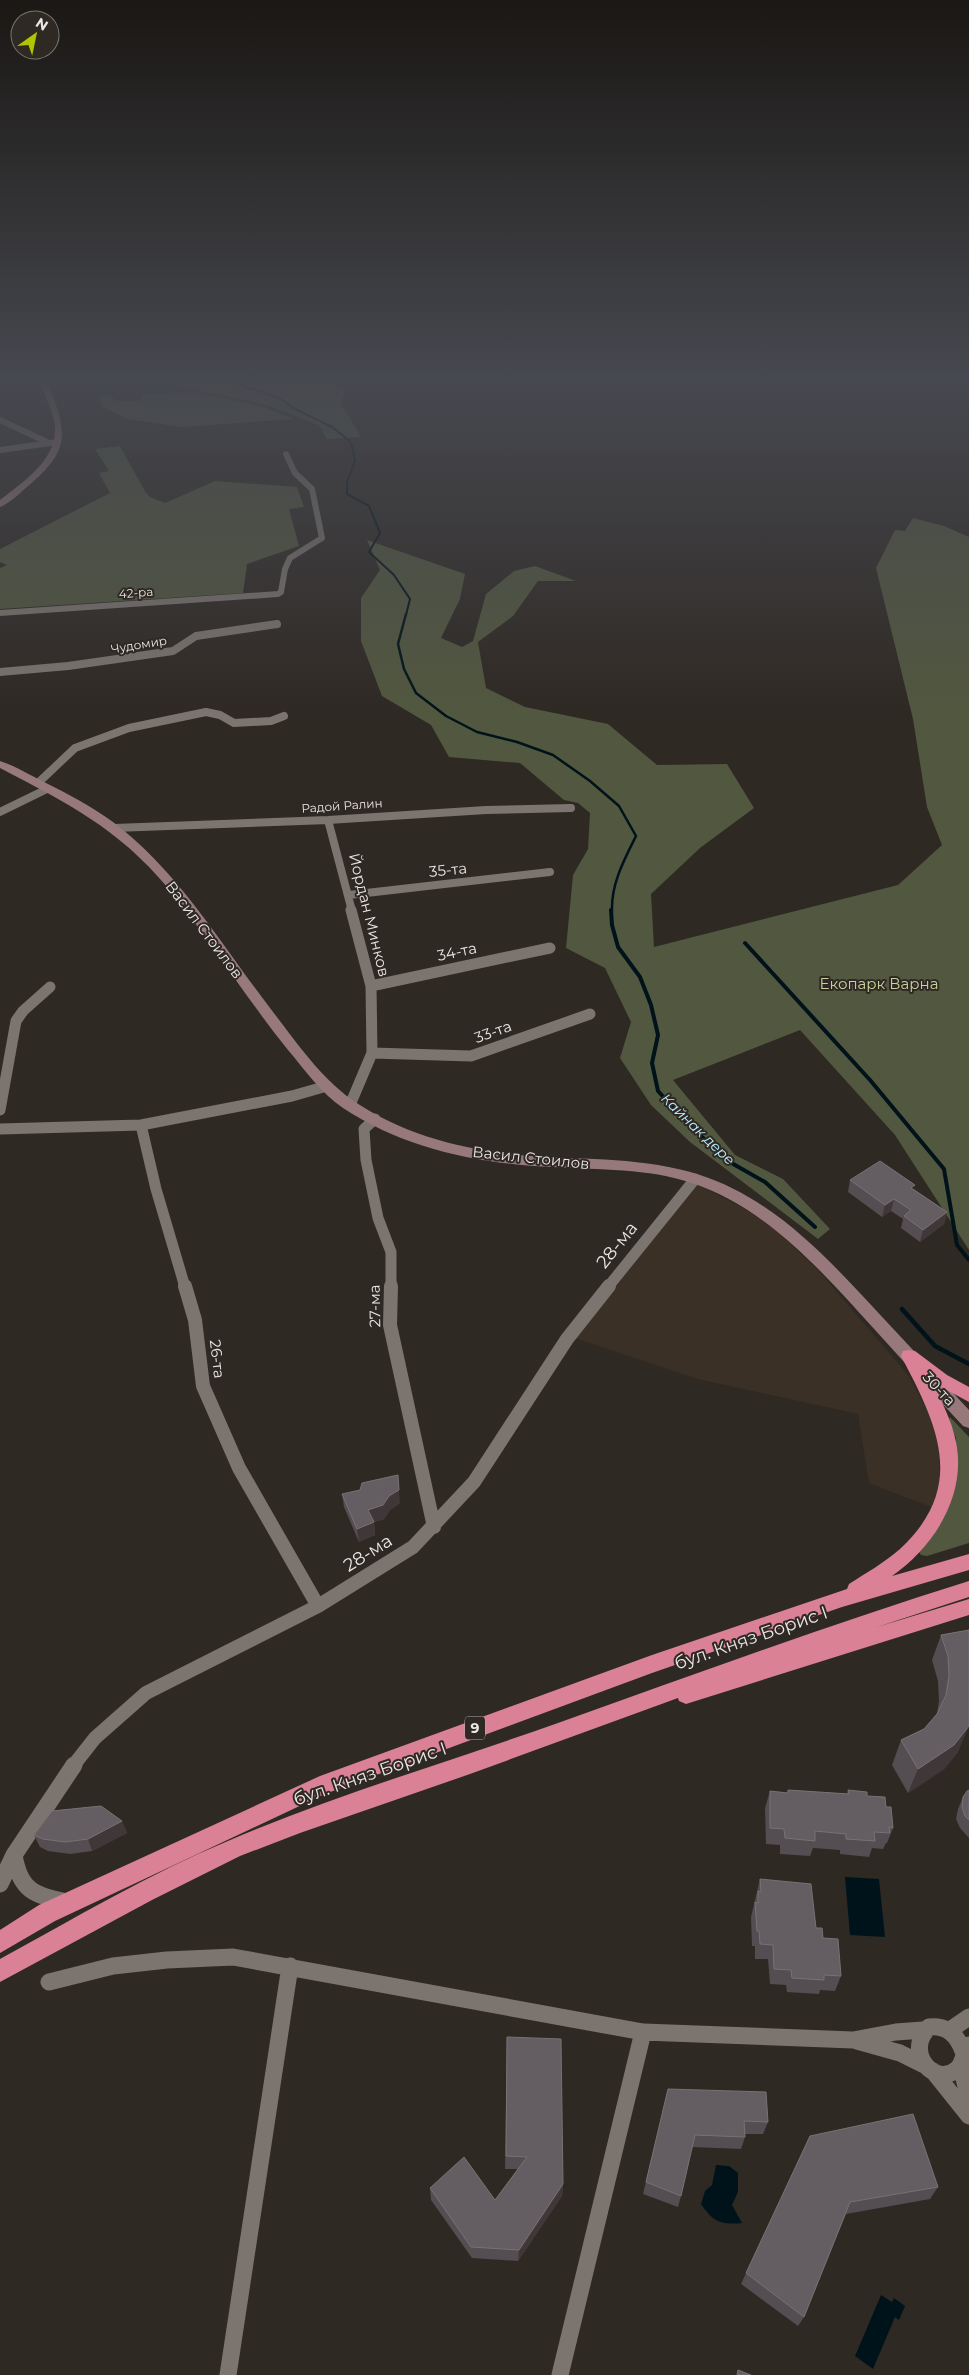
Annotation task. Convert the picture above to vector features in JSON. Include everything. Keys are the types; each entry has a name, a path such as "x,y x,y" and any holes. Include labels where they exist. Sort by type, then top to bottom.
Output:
{"highway":[{"path":"909,1356 941,1380 969,1395"},
{"path":"842,1599 911,1550 922,1539 936,1516 943,1495 949,1458 948,1445 937,1410 909,1356"},
{"name":"бул. Княз Борис I","path":"0,1942 46,1913 320,1786 652,1664 842,1599 969,1562"},
{"name":"бул. Княз Борис I","path":"0,1970 163,1882 233,1849 309,1818 504,1752 787,1648 969,1589"},
{"path":"504,1752 969,1607"}],"street":[{"path":"0,504 13,493"},
{"name":"42-ра","path":"0,613 274,595 281,592 286,561 290,555 320,542 322,538 313,493"},
{"name":"Чудомир","path":"0,672 68,666 173,651 196,636 277,624"},
{"path":"0,812 42,786 75,748 129,728 206,712 220,714 234,723 271,721 284,716"},
{"name":"Васил Стоилов","path":"0,764 97,816 114,828 180,896 285,1038 327,1086 350,1105 375,1119 421,1139 462,1151 508,1159 641,1168 695,1179 750,1205 780,1224 823,1263 909,1356"},
{"name":"Радой Ралин","path":"114,828 328,820 486,810 571,808"},
{"name":"Йордан Минков","path":"328,820 349,895 371,986 372,1053 350,1105"},
{"name":"35-та","path":"349,895 550,872"},
{"name":"34-та","path":"371,986 550,948"},
{"path":"0,1110 16,1021 23,1011 50,987"},
{"name":"33-та","path":"372,1053 471,1056 590,1014"},
{"path":"0,1129 141,1126 292,1096 327,1086"},
{"name":"27-ма","path":"375,1119 364,1129 366,1160 378,1218 391,1252 390,1325 434,1527"},
{"name":"26-та","path":"141,1126 156,1189 195,1320 203,1386 239,1468 318,1606"},
{"name":"28-ма","path":"0,1884 14,1855 64,1777 96,1738 120,1714 146,1693 318,1606 413,1547 434,1527 474,1482 566,1339 695,1179"},
{"name":"30-та","path":"909,1356 969,1421"},
{"path":"14,1855 16,1874 27,1888 40,1896 68,1903"},
{"path":"49,1982 113,1966 167,1960 233,1957 643,2032 853,2040 900,2052 930,2069 949,2074 964,2054"},
{"path":"228,2375 290,1966"},
{"path":"950,2030 969,2017"},
{"path":"853,2040 896,2032 923,2030 936,2026 950,2030 961,2043 969,2099"},
{"path":"923,2030 917,2043 918,2051 930,2069 969,2116"},
{"path":"560,2375 643,2032"}],"shaded area":[{"path":"697,1184 745,1209 775,1229 818,1270 909,1376 936,1431 939,1453 940,1490 934,1508 869,1483 858,1414 698,1379 575,1338"},
{"path":"845,1877 879,1879 885,1937 850,1935"},
{"path":"716,2165 729,2166 738,2173 738,2192 732,2205 742,2223 723,2223 718,2221 701,2204 705,2191 712,2185"},
{"path":"881,2295 892,2302 894,2298 905,2306 899,2320 895,2317 873,2369 855,2356"}],"green space":[{"path":"110,493 146,493 150,497 165,503 188,493 299,493 304,507 289,509 299,546 247,564 243,593 0,609 0,568 7,565 0,562 0,549"},
{"name":"Екопарк Варна","path":"913,518 944,526 969,537 969,1250 895,1135 800,1030 673,1080 735,1155 783,1179 830,1229 818,1239 690,1142 651,1105 620,1058 631,1022 605,968 566,948 573,875 588,849 590,813 578,803 564,800 520,763 449,757 431,725 382,696 361,641 361,598 380,570 367,540 465,574 460,599 441,638 462,647 473,641 486,594 514,571 535,566 576,581 538,581 513,616 478,642 486,688 525,707 608,724 657,765 727,764 754,808 700,848 651,894 654,947 898,885 942,845 927,807 913,719 876,568 895,530 905,531"},
{"path":"950,1417 969,1437 969,1543 927,1556 921,1555 919,1552 956,1459 956,1438 949,1422"}],"building":[{"path":"880,1161 915,1185 911,1188 947,1212 923,1230 904,1216 911,1210 894,1199 885,1205 850,1180"},
{"path":"398,1475 399,1490 389,1496 383,1505 368,1510 374,1522 357,1529 342,1494 360,1490 362,1483"},
{"path":"969,1630 969,1726 954,1745 918,1769 901,1740 924,1729 937,1714 946,1695 949,1676 948,1656 941,1635"},
{"path":"788,1790 849,1794 848,1790 867,1792 867,1796 885,1797 886,1807 891,1807 893,1828 889,1827 890,1833 874,1832 875,1841 846,1839 846,1834 815,1831 815,1841 785,1838 784,1829 770,1828 770,1791 788,1793"},
{"path":"969,1790 969,1820 965,1816 962,1807 963,1797"},
{"path":"101,1806 122,1821 88,1839 65,1842 43,1839 34,1835 52,1811"},
{"path":"760,1879 811,1884 816,1928 822,1928 823,1938 838,1939 841,1976 824,1975 824,1980 792,1978 791,1970 774,1969 773,1945 760,1944 759,1931 757,1931 755,1902 758,1903 758,1891 761,1892"},
{"path":"507,2037 561,2039 563,2184 519,2250 471,2247 430,2188 464,2157 495,2200 527,2157 506,2156"},
{"path":"668,2089 766,2092 768,2122 744,2121 745,2137 695,2135 681,2196 646,2182"},
{"path":"913,2114 938,2187 850,2202 804,2317 746,2273 810,2136"},
{"path":"738,2370 751,2375 737,2375"}],"waterway":[{"name":"Кайнак дере","path":"347,493 369,506 380,533 369,552 394,575 410,599 406,615"},
{"name":"Кайнак дере","path":"406,614 398,644 404,669 416,693 446,716 477,732 517,742 553,755 590,781 619,806 636,836 616,882 612,911"},
{"name":"Кайнак дере","path":"611,910 612,925 618,947 640,977 651,1005 658,1035 652,1063 658,1091 689,1125 728,1161 765,1182 815,1227"},
{"name":"Кайнак дере","path":"745,943 870,1080 944,1169 957,1245 969,1260"},
{"name":"Кайнак дере","path":"902,1309 935,1346 969,1364"}]}
